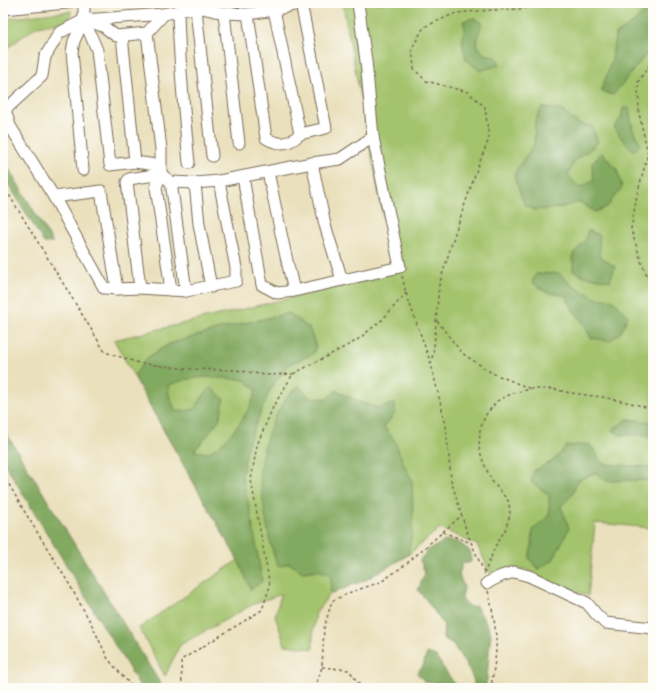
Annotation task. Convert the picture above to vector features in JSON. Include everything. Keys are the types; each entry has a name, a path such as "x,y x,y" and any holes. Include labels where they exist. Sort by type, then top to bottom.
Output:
{"street":[{"path":"3,9 67,3"},
{"path":"84,3 84,20 97,50 110,165 135,162 156,165 161,174 171,182 195,183 219,181 340,159 373,137"},
{"path":"219,181 236,268 236,282 186,291 140,288 104,288 54,197 10,126 5,110 42,76 45,57 59,33 84,20 164,14 196,5 224,12 248,14 274,10 302,3 326,128 300,134 289,142 280,144 272,142 266,138 248,14"},
{"path":"243,177 262,285 277,293 294,291 400,266 373,137 366,61 358,3"},
{"path":"196,5 212,156"},
{"path":"274,10 300,134"},
{"path":"178,11 184,114 189,163"},
{"path":"224,12 239,143"},
{"path":"84,20 103,26 116,36 122,36 147,33 164,14"},
{"path":"83,170 72,52 74,41 84,20"},
{"path":"147,33 161,148 161,174 156,187 171,290"},
{"path":"122,36 135,162"},
{"path":"312,163 325,225 342,280"},
{"path":"268,172 294,291"},
{"path":"140,288 127,182 129,179 161,174"},
{"path":"171,182 186,291"},
{"path":"195,183 199,224 211,287"},
{"path":"54,197 101,191 117,289"},
{"path":"485,578 501,576 514,572 529,576 587,603 605,623 653,628"}],"path":[{"path":"431,364 439,285 478,166 490,139 485,107 468,92 426,81 414,69 412,48 424,27 456,13 492,10 519,10 559,4 585,3"},
{"path":"605,3 627,6 633,3"},
{"path":"653,60 638,82 639,112 648,154 637,195 631,229 653,290"},
{"path":"648,154 653,154"},
{"path":"3,185 104,352 139,363 187,369 236,370 266,375 292,374 356,341 383,319 406,293"},
{"path":"400,266 406,293 431,364 446,426 451,480 467,532 485,578 493,611 496,639 491,688"},
{"path":"436,321 462,353 492,373 531,389"},
{"path":"182,688 181,660 262,610 270,586 251,480 257,445 273,407 292,374"},
{"path":"485,578 496,545 505,530 510,515 508,502 492,481 484,464 480,448 480,430 485,416 497,401 513,393 531,389 552,389 602,397 653,409"},
{"path":"3,474 68,582 92,625 108,658 133,688"},
{"path":"315,688 322,666 324,628 332,601 351,592 381,582 406,564 462,516"},
{"path":"443,532 472,543"},
{"path":"322,666 349,670 362,688"}],"green space":[{"path":"356,3 653,3 653,528 595,523 588,596 548,582 525,569 511,569 492,576 477,545 440,528 408,555 365,580 330,594 316,612 313,631 313,649 285,645 275,616 281,594 252,605 180,645 165,676 139,628 238,560 114,340 394,273 343,6"},
{"path":"653,4 653,47 613,95 601,91 612,60 615,35 634,22"},
{"path":"71,11 67,22 37,26 3,51 3,19"},
{"path":"473,18 482,22 476,44 484,54 497,57 500,65 480,71 466,59 462,43 465,28 463,21"},
{"path":"542,107 561,110 579,124 592,126 598,142 575,160 568,175 579,188 594,180 592,163 602,153 617,169 622,187 607,207 595,212 580,202 559,208 533,210 524,204 514,175 534,144 535,121"},
{"path":"623,108 629,108 633,130 641,144 634,151 623,140 614,127 621,118"},
{"path":"3,159 53,243 44,243 3,175"},
{"path":"588,230 599,235 600,256 615,267 610,281 584,276 573,271 573,254 585,241"},
{"path":"559,273 573,286 596,298 613,300 628,316 621,332 610,341 591,338 566,296 545,292 532,282 536,274"},
{"path":"289,313 309,328 316,347 313,354 287,365 269,392 248,443 242,477 251,514 262,581 251,590 238,560 134,376 147,358 169,344 223,328","holes":["206,377 245,380 256,390 251,404 239,425 220,445 208,453 194,451 220,418 224,399 211,387 194,409 176,412 169,395 168,385 188,379"]},
{"path":"299,386 309,397 327,399 336,390 359,402 379,408 395,403 395,413 384,427 395,441 404,465 412,480 412,533 408,555 365,580 330,594 331,575 318,570 303,572 289,563 278,567 273,554 266,520 260,476 265,443 272,423 281,406 289,395"},
{"path":"628,419 653,422 653,441 648,435 621,435 612,430"},
{"path":"3,428 163,688 141,688 3,461"},
{"path":"590,444 603,464 651,467 653,463 653,480 606,481 596,473 578,480 572,495 561,506 569,528 553,560 538,569 529,558 533,530 549,515 549,495 531,482 534,471 554,460 566,446"},
{"path":"445,541 457,541 470,551 471,562 462,564 459,575 464,587 462,598 469,607 476,606 491,634 485,688 474,688 474,681 469,670 453,644 443,638 444,625 418,590 425,573 420,560 428,550"},
{"path":"427,653 436,656 457,688 442,688 438,683 425,682 417,673 423,666"}]}
